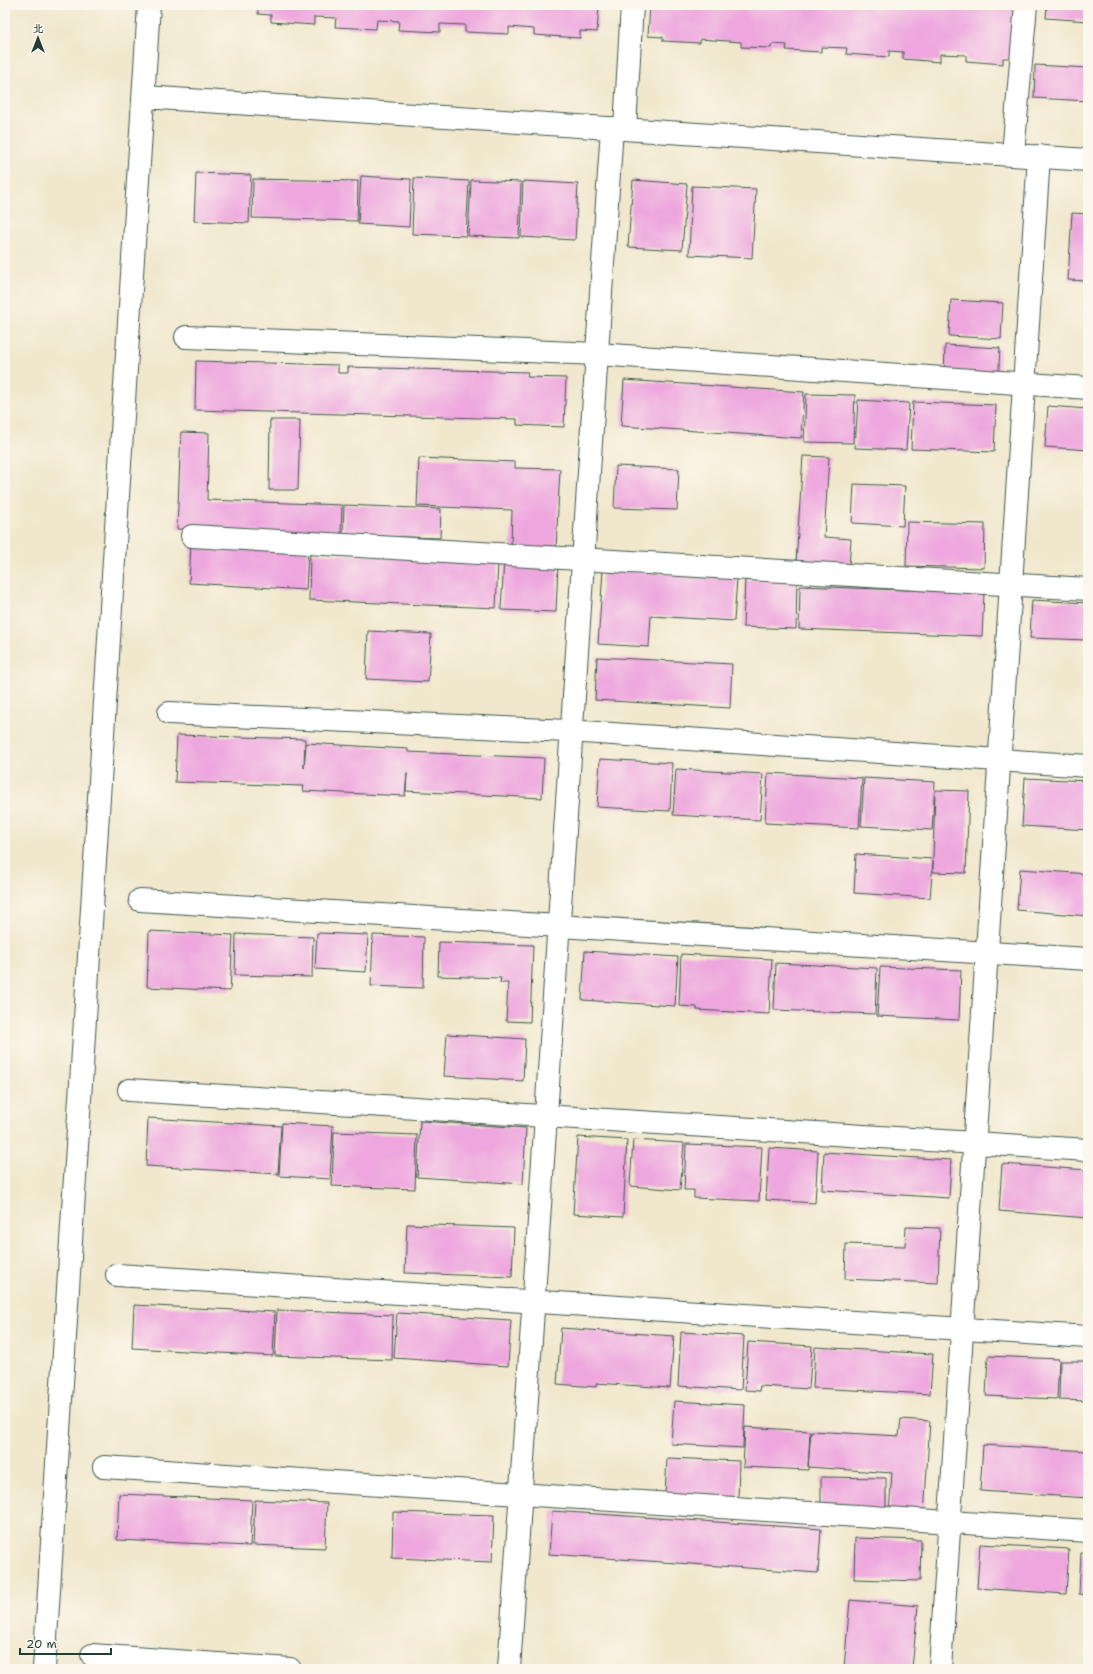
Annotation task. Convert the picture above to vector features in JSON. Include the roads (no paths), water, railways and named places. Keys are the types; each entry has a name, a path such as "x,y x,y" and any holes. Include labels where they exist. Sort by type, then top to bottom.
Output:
{"street":[{"path":"44,1669 149,5"},
{"path":"509,1669 597,354 618,128 632,5"},
{"path":"1013,154 1026,5"},
{"path":"144,97 1088,160"},
{"path":"940,1669 1038,156"},
{"path":"186,337 597,354 1088,388"},
{"path":"192,536 1088,589"},
{"path":"169,713 572,732 1088,766"},
{"path":"140,900 1088,959"},
{"path":"128,1090 1088,1150"},
{"path":"116,1276 1088,1337"},
{"path":"104,1467 1088,1531"},
{"path":"92,1655 290,1669"}]}
